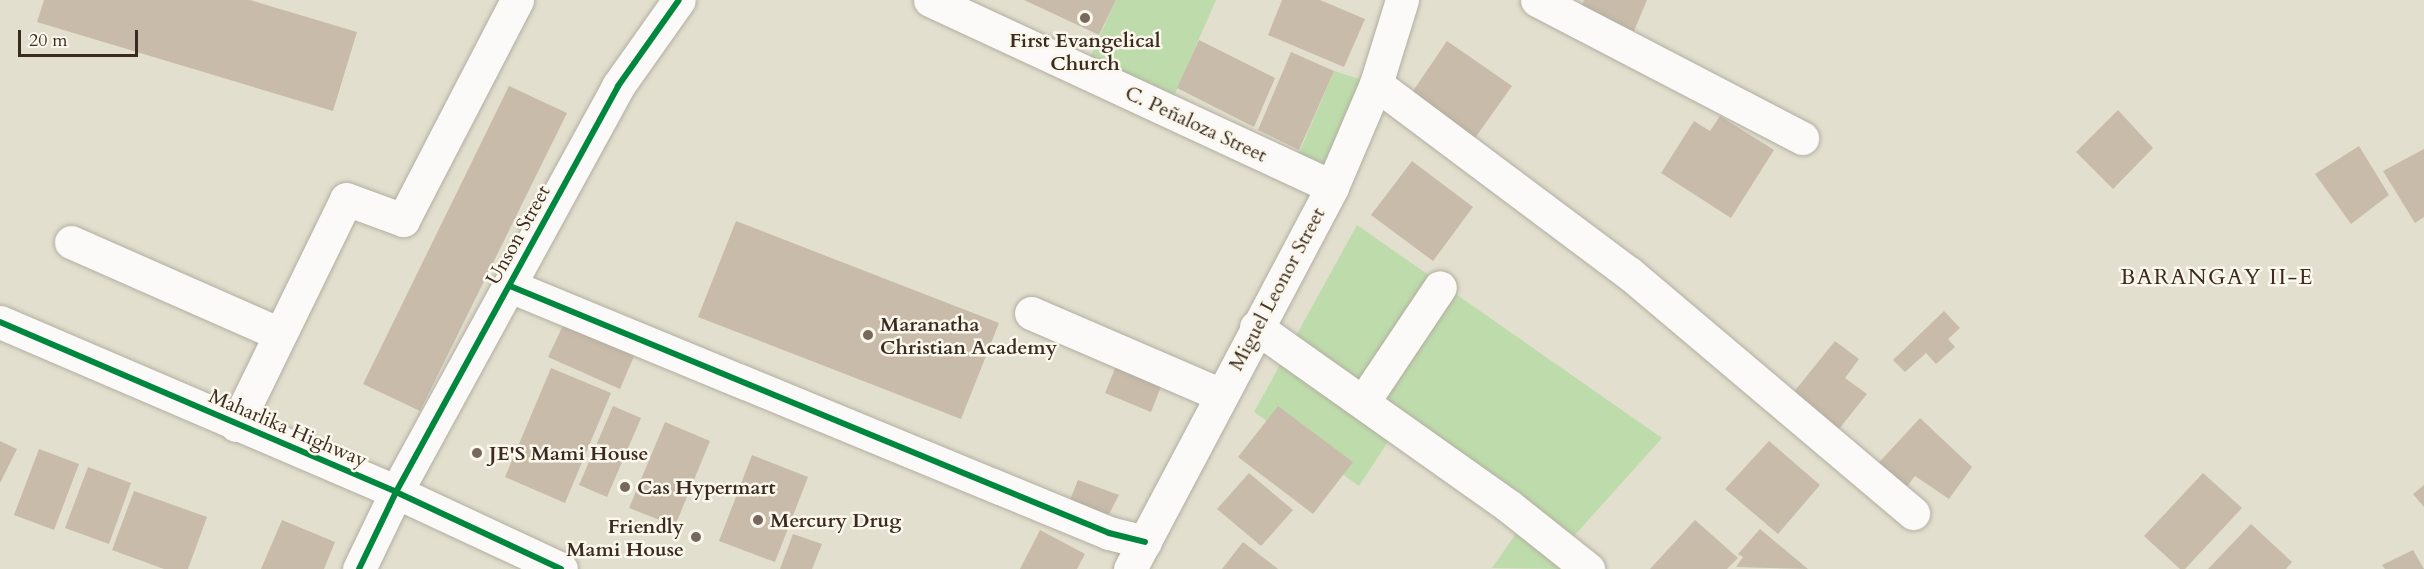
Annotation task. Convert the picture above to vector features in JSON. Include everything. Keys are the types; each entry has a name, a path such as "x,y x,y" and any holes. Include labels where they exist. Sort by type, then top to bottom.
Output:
{"street":[{"path":"236,425 346,199 403,220 517,0"},
{"name":"Unson Street","path":"359,569 396,492 618,87 678,0"},
{"name":"C. Peñaloza Street","path":"930,0 1332,187"},
{"name":"Miguel Leonor Street","path":"1137,556 1332,187 1376,84 1402,0"},
{"path":"1537,0 1802,138"},
{"path":"1376,84 1629,273 1913,513"},
{"path":"71,242 280,334"},
{"path":"510,286 1109,533 1137,556"},
{"path":"1363,402 1440,287"},
{"path":"1031,314 1221,395"},
{"name":"Maharlika Highway","path":"0,322 396,492 561,569"},
{"path":"1256,327 1510,507 1588,569"}],"green space":[{"path":"1116,0 1216,0 1168,110 1083,73"},
{"path":"1334,71 1376,84 1332,187 1292,169"},
{"path":"1357,225 1662,438 1574,536 1407,413 1359,486 1254,412"},
{"path":"1517,532 1569,569 1492,568"}],"building":[{"path":"44,0 250,0 357,32 333,111 37,22"},
{"name":"First Evangelical Church","path":"1024,0 1116,0 1099,35"},
{"path":"1282,0 1320,0 1365,19 1344,67 1268,35"},
{"path":"1584,0 1647,0 1634,31 1581,8"},
{"path":"1199,40 1275,78 1254,127 1177,88"},
{"path":"1447,41 1512,86 1475,138 1411,94"},
{"path":"1291,52 1334,71 1299,150 1258,130"},
{"path":"509,86 567,113 420,411 363,384"},
{"path":"2118,110 2153,148 2113,189 2076,152"},
{"path":"1720,116 1774,150 1731,218 1661,173 1694,121 1710,131"},
{"path":"2359,146 2389,195 2351,224 2315,174"},
{"path":"2424,149 2424,217 2415,223 2383,171"},
{"path":"1412,161 1473,207 1433,261 1371,215"},
{"path":"736,221 999,323 961,419 698,317"},
{"path":"1944,311 1960,328 1948,339 1955,347 1936,364 1926,353 1905,372 1893,360"},
{"path":"568,315 638,347 620,389 548,357"},
{"path":"1835,341 1859,359 1845,378 1867,394 1835,434 1789,398"},
{"path":"1118,361 1164,379 1151,412 1105,393"},
{"path":"551,368 611,393 565,503 505,477"},
{"path":"613,406 641,418 607,497 579,485"},
{"path":"1278,406 1353,462 1313,514 1238,457"},
{"path":"1920,418 1972,467 1949,499 1915,476 1899,497 1873,469"},
{"path":"665,422 710,441 675,526 629,508"},
{"path":"0,441 17,449 0,483"},
{"path":"1769,441 1820,485 1778,534 1725,489"},
{"path":"39,449 79,464 54,530 14,515"},
{"path":"752,455 808,477 775,562 719,541"},
{"path":"88,467 131,483 109,544 65,528"},
{"path":"1249,473 1293,510 1261,546 1217,509"},
{"path":"2203,473 2242,508 2185,569 2180,569 2144,536"},
{"path":"1078,480 1119,495 1107,518 1067,507"},
{"path":"2424,485 2424,507 2413,494"},
{"path":"134,491 207,517 188,569 164,569 112,550"},
{"path":"282,520 335,542 324,569 261,569"},
{"path":"1695,520 1738,558 1727,569 1650,569"},
{"path":"2251,524 2292,562 2286,569 2208,569"},
{"path":"1760,529 1808,569 1736,567 1743,557 1738,554"},
{"path":"1040,530 1085,554 1077,569 1020,569"},
{"path":"793,534 822,544 812,569 780,569"},
{"path":"1243,542 1278,569 1222,569"},
{"path":"2413,550 2424,569 2385,569 2382,565"}],"cycle path":[{"path":"359,569 396,492 618,86 679,0"},
{"path":"510,286 1109,533 1145,542"},
{"path":"0,322 396,492 561,569"}],"place":[{"name":"First Evangelical Church","path":"1085,18"},
{"name":"Maranatha Christian Academy","path":"868,335"},
{"name":"JE'S Mami House","path":"477,453"},
{"name":"Cas Hypermart","path":"625,487"},
{"name":"Mercury Drug","path":"758,520"},
{"name":"Friendly Mami House","path":"696,537"}],"district":[{"name":"BARANGAY II-E","path":"2217,278"}]}
